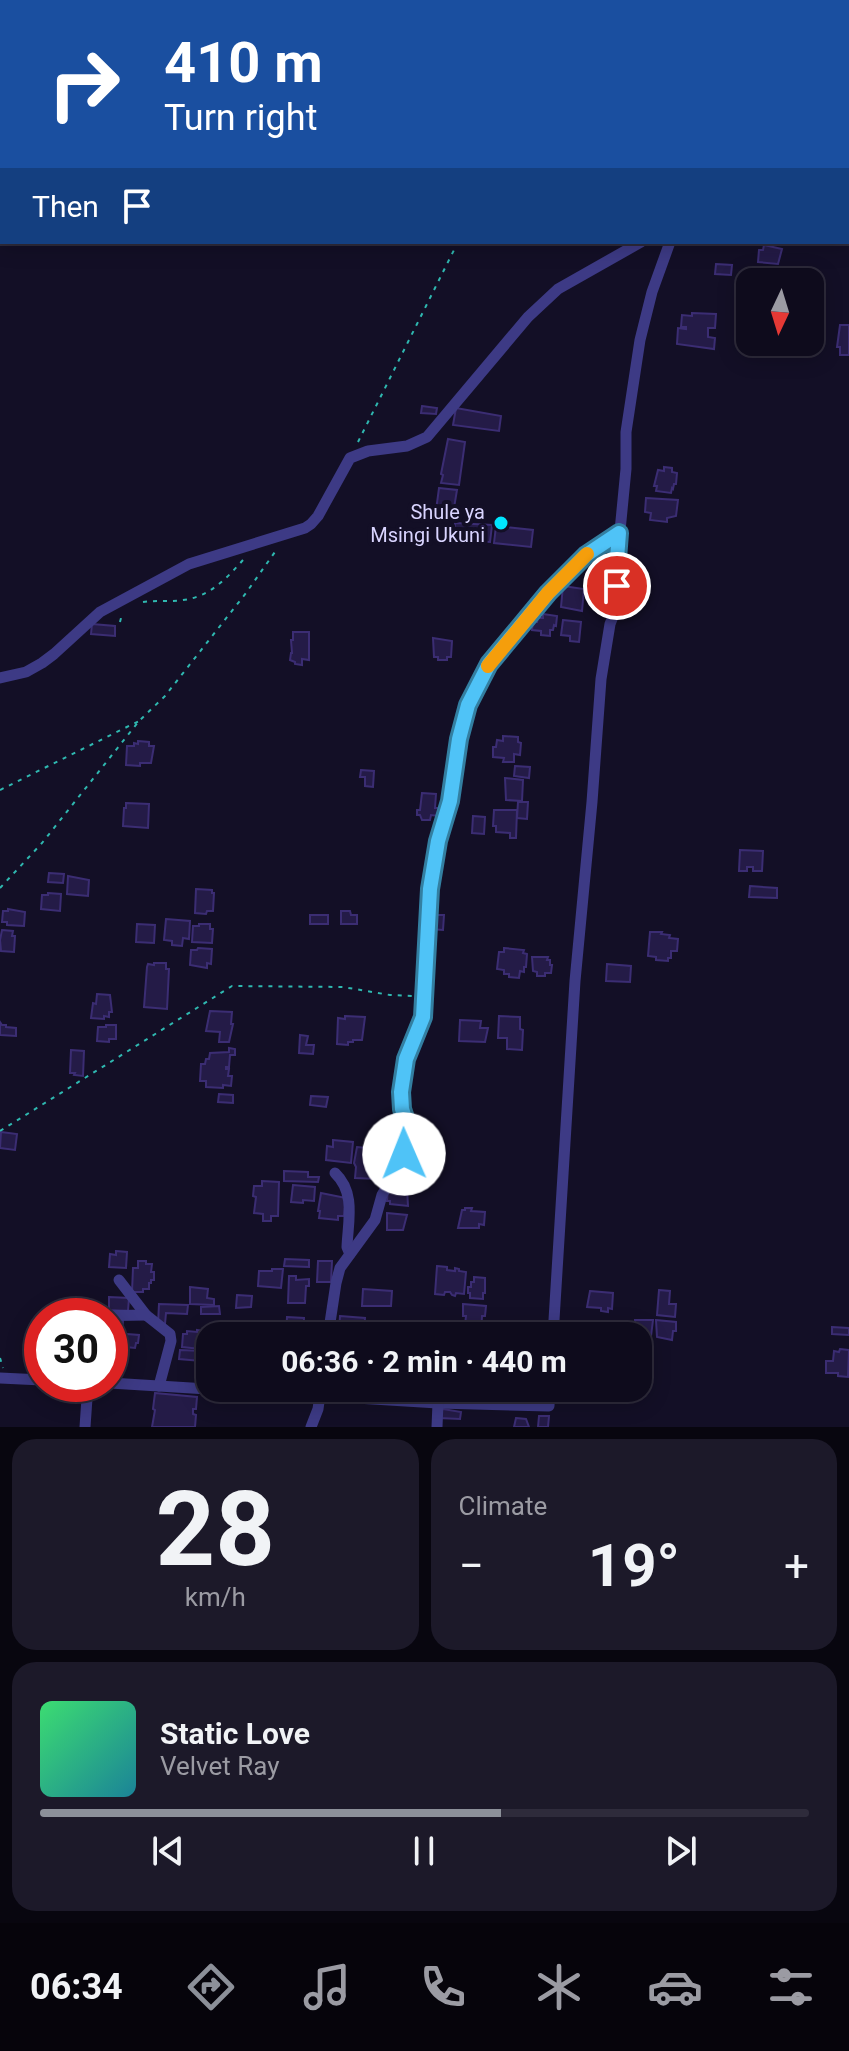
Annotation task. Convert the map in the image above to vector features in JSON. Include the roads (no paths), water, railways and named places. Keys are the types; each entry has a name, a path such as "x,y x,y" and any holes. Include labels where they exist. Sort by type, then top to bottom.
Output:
{"street":[{"path":"0,678 26,672 42,663 100,612 180,568 305,528 318,516 350,458 368,451 407,446 427,437 528,317 558,289 637,244"},
{"path":"554,1322 575,981 601,679 610,624 618,604 616,572 626,469 626,432 640,340 652,292 669,244"},
{"path":"330,1322 340,1268 375,1220 382,1195 404,1154 409,1130 402,1109 401,1092 406,1059 423,1017 430,889 468,705 489,664 548,593 586,555 619,533"},
{"path":"335,1173 349,1193 347,1247 350,1254"},
{"path":"119,1280 146,1315 170,1334 159,1386"},
{"path":"128,1315 146,1315"},
{"path":"0,1378 24,1379"},
{"path":"128,1384 196,1387"},
{"path":"85,1427 87,1402"},
{"path":"311,1427 319,1402"},
{"path":"427,1402 549,1406 549,1402"},
{"path":"437,1427 438,1403"}],"place":[{"name":"Shule ya Msingi Ukuni","path":"501,523"}]}
